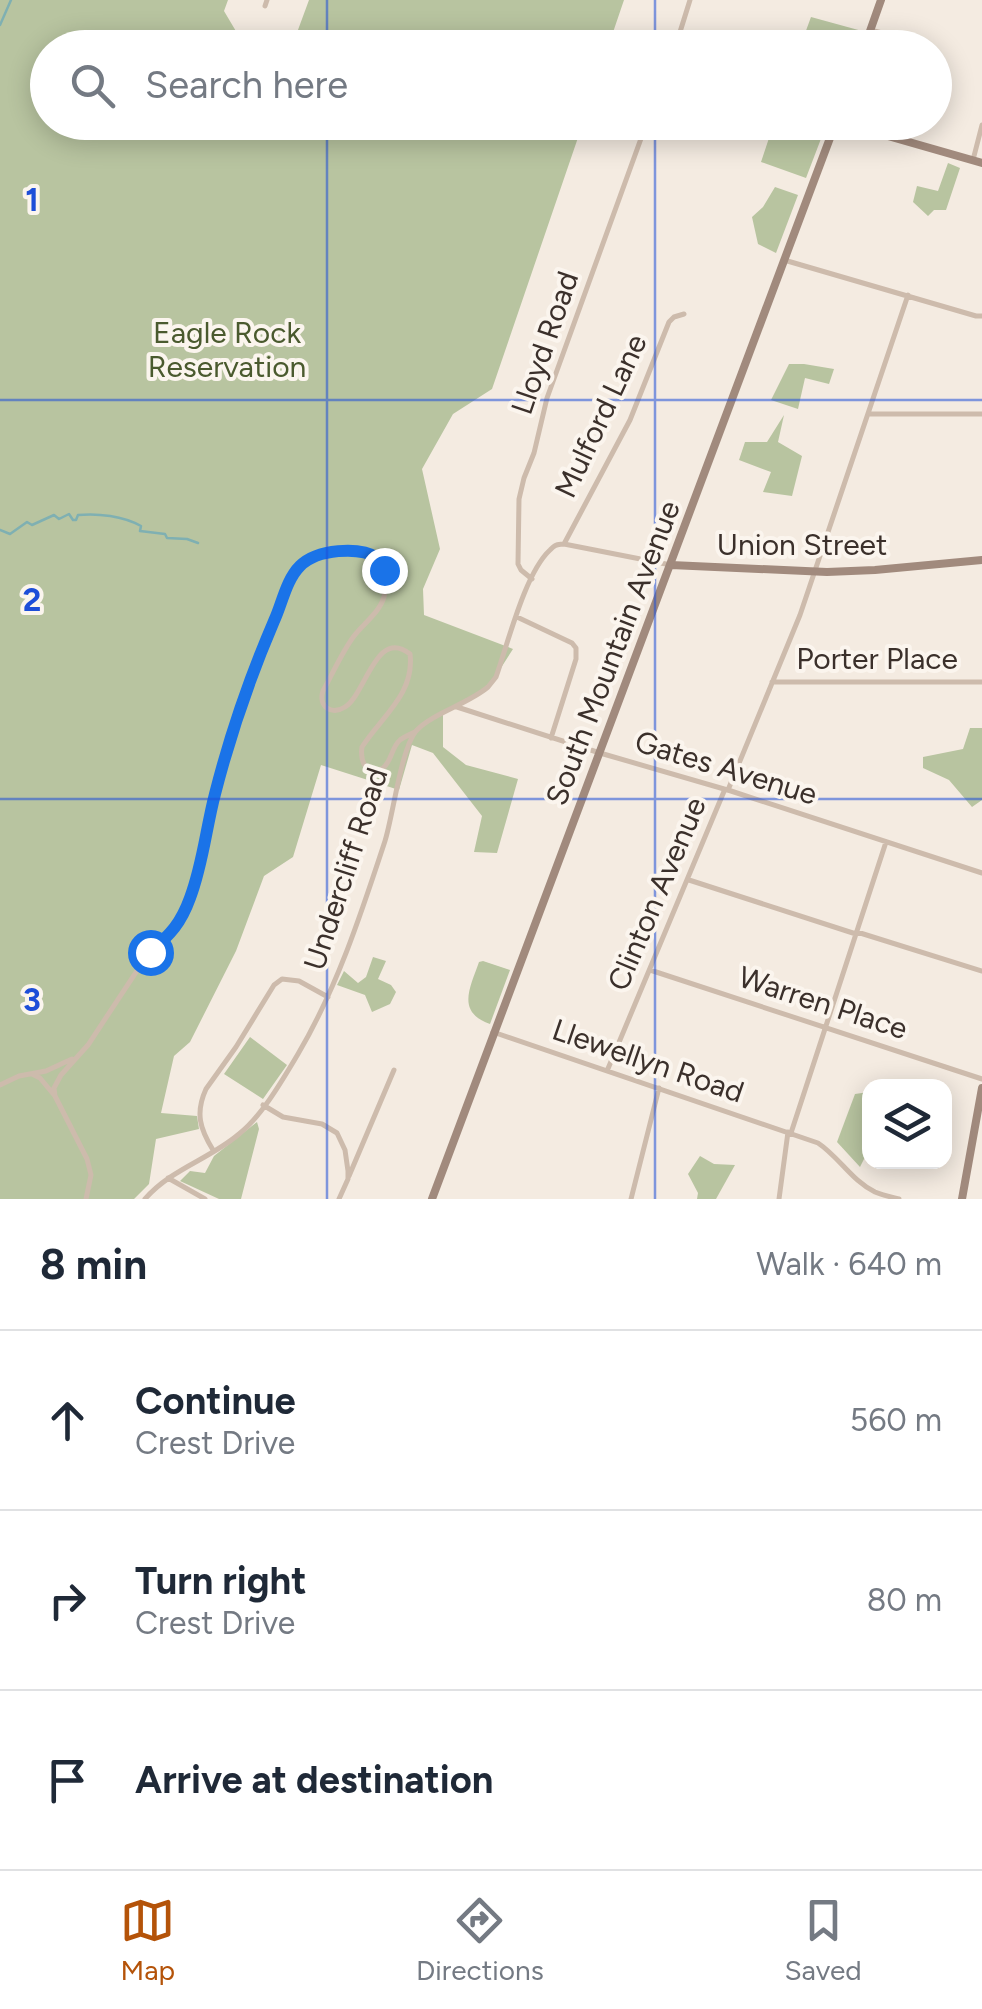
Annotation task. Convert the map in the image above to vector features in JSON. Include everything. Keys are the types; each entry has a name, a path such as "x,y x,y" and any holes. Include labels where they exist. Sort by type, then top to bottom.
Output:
{"street":[{"path":"680,30 690,0"},
{"path":"870,30 882,0"},
{"path":"900,140 978,162 982,125"},
{"name":"Lloyd Road","path":"532,579 518,564 520,490 534,453 546,398 640,140"},
{"name":"South Mountain Avenue","path":"432,1199 830,140"},
{"path":"784,260 982,316"},
{"name":"Clinton Avenue","path":"607,1071 800,614 908,296"},
{"name":"Mulford Lane","path":"564,544 630,420 669,322 684,314"},
{"path":"869,414 982,414"},
{"path":"54,1096 56,1083 88,1046 142,963 176,929 200,867 214,796 249,679 290,580 304,563 324,554 367,552 383,565 383,601 352,638 320,700 330,710 345,708 382,654 392,648 410,654 408,679 393,709 360,753 363,766 375,771 388,763 401,739 481,693 496,676 532,579 552,547 564,544"},
{"name":"Union Street","path":"564,544 670,565 815,572 982,560"},
{"path":"517,617 572,642 576,648 576,659 550,738"},
{"name":"Porter Place","path":"772,682 982,682"},
{"name":"Gates Avenue","path":"457,707 982,873"},
{"name":"Undercliff Road","path":"145,1199 168,1178 241,1133 298,1054 344,957 386,837 415,732"},
{"path":"778,1199 790,1132 886,842"},
{"path":"688,880 982,972"},
{"name":"Warren Place","path":"650,970 982,1078"},
{"path":"213,1150 198,1119 202,1098 274,985 282,979 299,981 328,996"},
{"name":"Llewellyn Road","path":"494,1032 790,1132 829,1151 876,1192 899,1199"},
{"path":"0,1085 75,1058"},
{"path":"339,1199 394,1070"},
{"path":"32,1074 54,1096 90,1168 86,1199"},
{"path":"631,1199 660,1088"},
{"path":"962,1199 982,1088"},
{"path":"264,1105 283,1116 322,1124 337,1133 345,1150 348,1179"},
{"path":"168,1178 205,1199"}],"green space":[{"name":"Eagle Rock Reservation","path":"0,0 228,0 224,11 235,30 30,30 30,140 577,140 492,389 453,414 422,469 440,549 423,589 424,615 513,649 488,688 443,711 443,747 466,765 518,779 497,853 474,852 482,816 433,753 412,745 399,790 321,765 293,857 264,876 236,951 190,1042 174,1056 161,1113 197,1116 199,1129 156,1139 149,1184 134,1199 0,1199"},
{"path":"309,0 624,0 614,30 298,30"},
{"path":"811,17 858,30 806,30"},
{"path":"768,140 821,140 806,178 761,162"},
{"path":"948,163 960,168 946,210 934,210 928,216 913,202 917,186 938,191"},
{"path":"775,187 798,195 776,253 758,244 752,217"},
{"path":"789,364 834,369 829,384 805,378 798,409 771,400"},
{"path":"784,415 778,442 802,456 792,496 763,492 771,472 739,460 745,442 767,442"},
{"path":"970,728 982,728 982,800 972,807 949,780 923,768 923,757 963,749"},
{"path":"373,957 386,961 378,979 396,992 390,1004 372,1012 365,995 337,985 344,971 358,983 366,977"},
{"path":"479,962 510,970 490,1024 473,1013 468,998"},
{"path":"250,1037 287,1065 263,1099 224,1074"},
{"path":"862,1093 860,1167 837,1142 855,1094"},
{"path":"257,1122 259,1129 241,1199 219,1199 180,1181 190,1171 205,1173 214,1156"},
{"path":"700,1156 714,1164 735,1165 716,1199 697,1199 688,1174"}],"waterway":[{"path":"0,25 11,0"},
{"path":"0,530 10,534 27,522 32,525 54,515 59,519 69,514 73,520 78,515 102,515 134,523 141,526 140,531 198,543"}],"route":[{"path":"150,952 176,929 190,899 214,796 249,679 290,580 304,563 329,553 367,552 378,558 384,570"}]}
